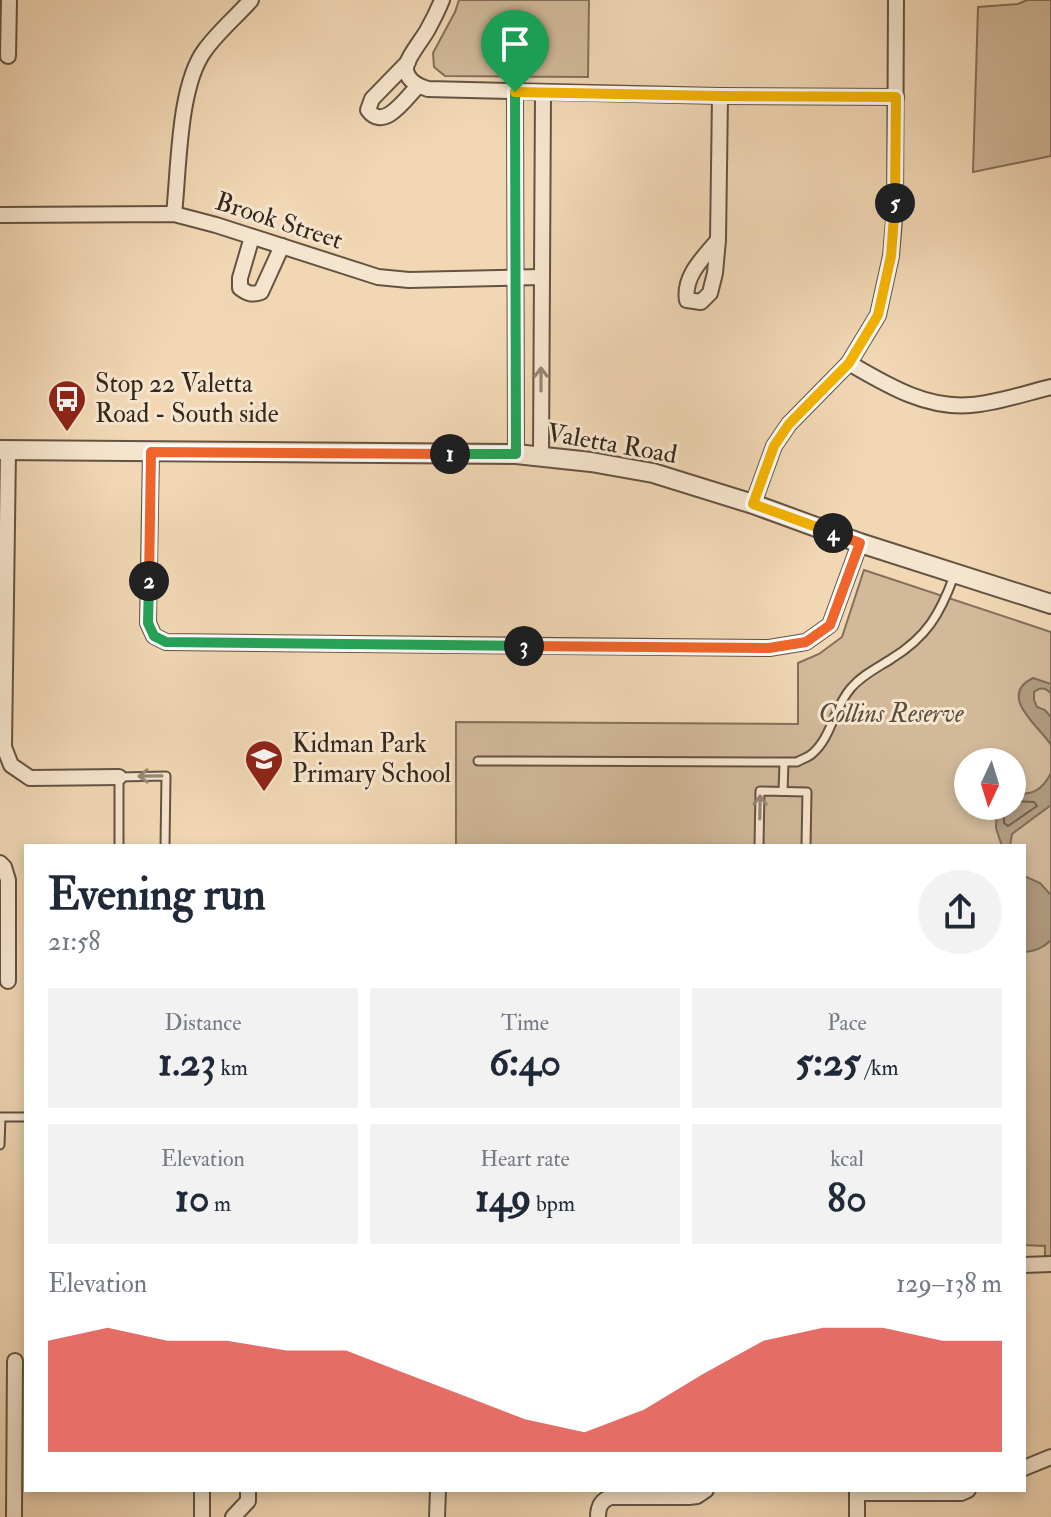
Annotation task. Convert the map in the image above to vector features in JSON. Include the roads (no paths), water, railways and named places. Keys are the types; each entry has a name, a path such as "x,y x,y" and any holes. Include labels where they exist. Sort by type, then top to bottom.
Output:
{"street":[{"path":"8,56 9,0"},
{"path":"174,214 185,103 193,71 204,51 251,0"},
{"path":"418,86 387,116 375,118 368,110 372,99 408,62 442,0"},
{"path":"753,504 774,446 789,424 849,363 878,315 891,256 895,209 896,0"},
{"path":"408,62 406,69 409,79 418,86 439,91 896,97"},
{"path":"515,92 516,454"},
{"path":"541,457 543,93"},
{"path":"718,240 720,96"},
{"name":"Brook Street","path":"0,215 174,214 378,277 409,280 542,277"},
{"path":"252,237 240,288 253,295 261,292 282,246"},
{"path":"849,363 895,390 952,405 974,405 1051,387"},
{"path":"4,450 4,747 11,765 30,778 119,777"},
{"name":"Valetta Road","path":"4,450 516,454 591,462 653,473 1050,603"},
{"path":"151,452 148,623 154,636 166,642 769,648 806,642 830,625 860,543"},
{"path":"0,863 8,880 8,981"},
{"path":"1026,1265 1051,1264"},
{"path":"14,1517 20,1474 15,1361"},
{"path":"1026,1467 1051,1457"},
{"path":"202,1492 202,1517"},
{"path":"233,1517 248,1501 248,1492"},
{"path":"437,1517 438,1492"},
{"path":"598,1517 600,1505 611,1497 689,1497 703,1492"},
{"path":"857,1517 857,1492 963,1492"}],"lane":[{"path":"478,761 797,762 812,754 823,741 840,702 851,688 920,638 939,613 956,573"},
{"path":"783,791 784,763"},
{"path":"119,844 119,777 166,776 165,844"},
{"path":"759,844 760,791 807,792 806,844"},
{"path":"0,1145 0,1117 24,1117"}],"water":[{"path":"1033,678 1051,684 1051,694 1045,689 1038,689 1034,692 1034,700 1037,707 1051,717 1051,745 1020,703 1019,694 1023,685"},
{"path":"1051,773 1051,805 1012,834 1010,844 1001,844 996,820 1026,820 1026,794 1035,791"},
{"path":"1026,877 1040,883 1051,895 1051,940 1026,952"}],"place":[{"name":"Stop 22 Valetta Road - South side","path":"67,433"},
{"name":"Kidman Park Primary School","path":"264,793"}],"park label":[{"name":"Collins Reserve","path":"891,714"}]}
